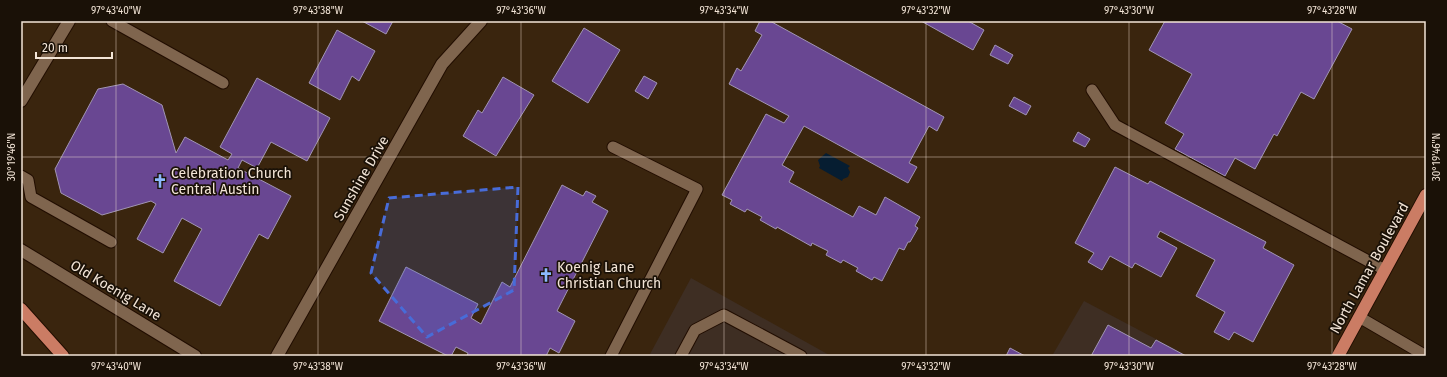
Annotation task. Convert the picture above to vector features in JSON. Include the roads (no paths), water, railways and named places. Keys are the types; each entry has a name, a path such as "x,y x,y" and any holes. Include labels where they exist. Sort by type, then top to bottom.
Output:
{"main road":[{"name":"North Lamar Boulevard","path":"1338,356 1426,195"},
{"path":"21,309 64,356"}],"street":[{"name":"Sunshine Drive","path":"277,356 442,64 481,21"},
{"path":"21,101 65,22"},
{"name":"Old Koenig Lane","path":"21,250 195,356"}],"lane":[{"path":"112,21 222,83"},
{"path":"1092,90 1115,125 1385,270"},
{"path":"611,356 697,189 613,147"},
{"path":"21,176 28,180 31,197 111,242"},
{"path":"681,356 694,330 724,315 801,356"},
{"path":"1359,317 1425,356"}],"water":[{"path":"826,153 850,166 848,168 850,172 848,177 842,181 819,168 820,166 818,160"}],"place":[{"name":"Celebration Church Central Austin","path":"160,181"},
{"name":"Koenig Lane Christian Church","path":"546,275"}]}
